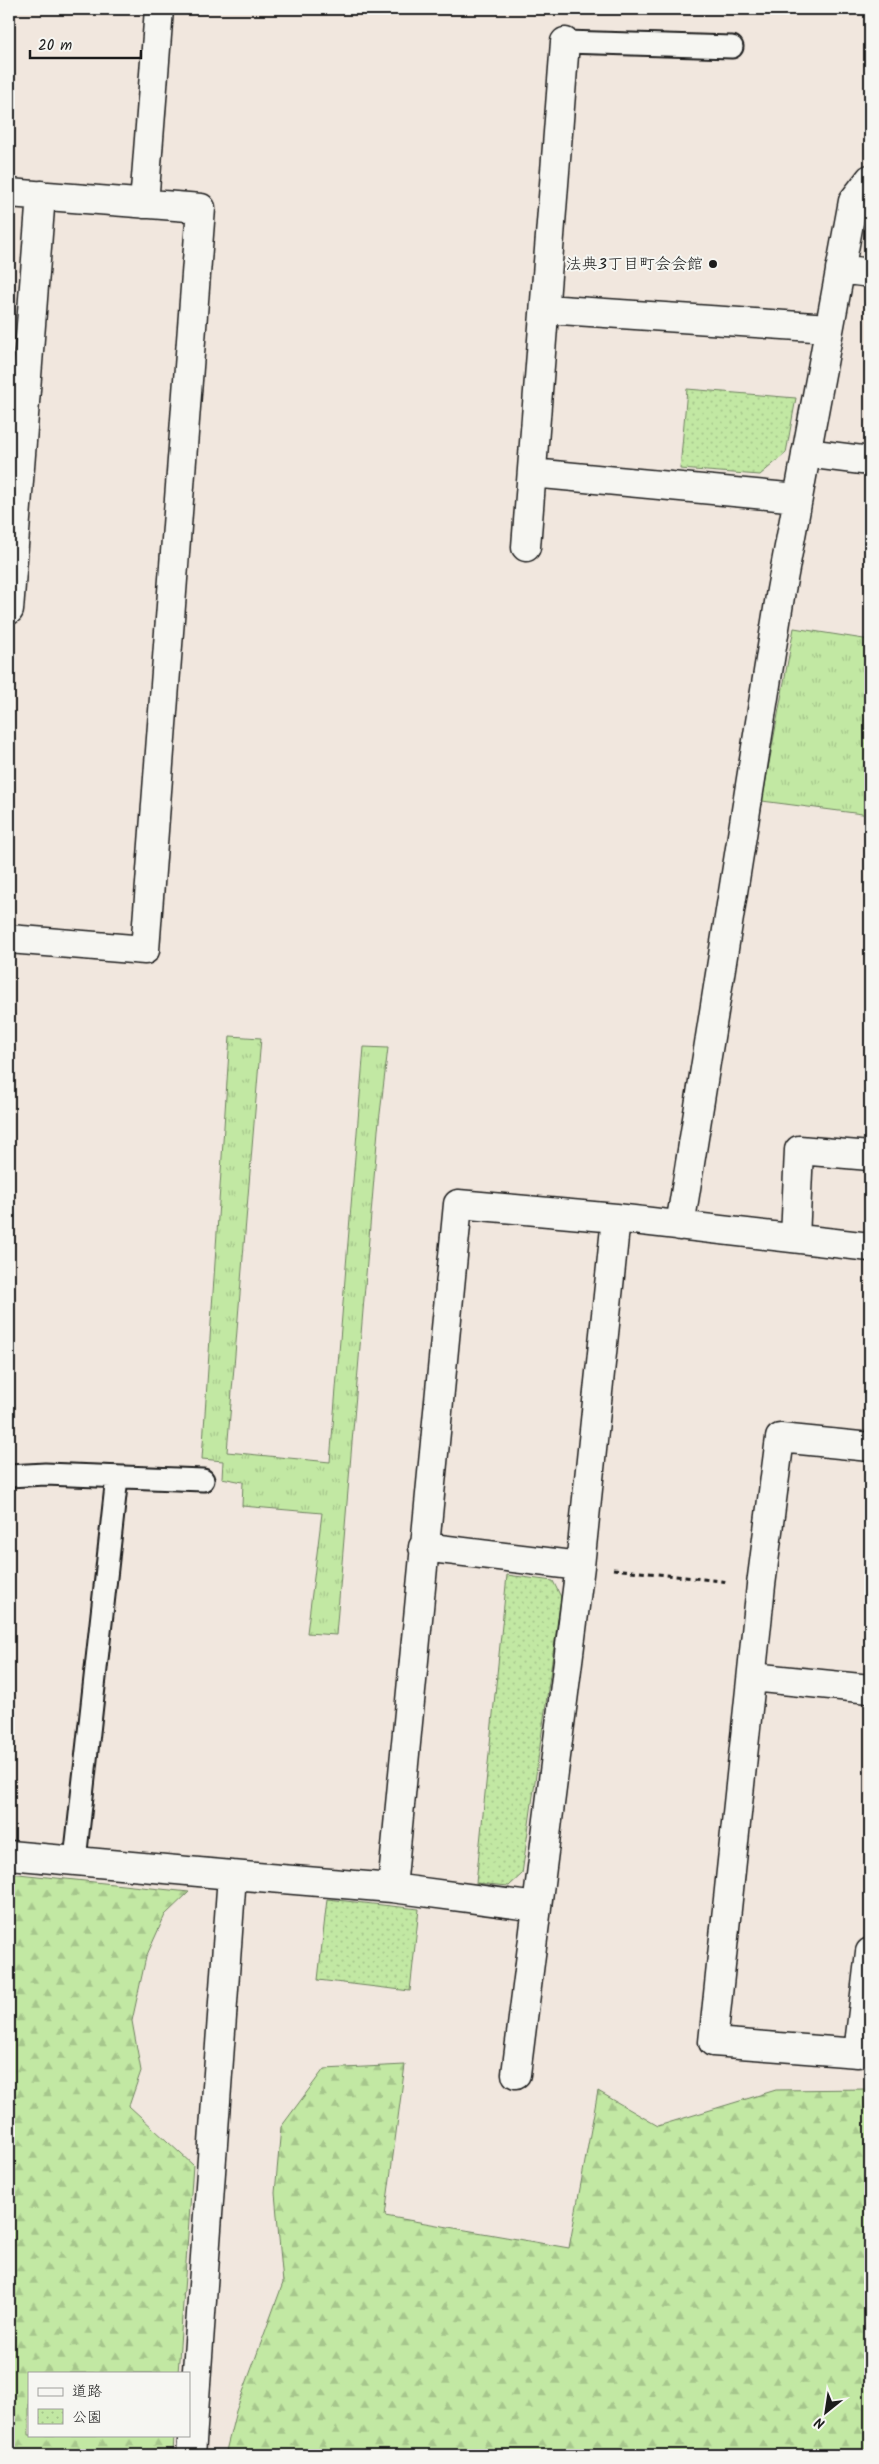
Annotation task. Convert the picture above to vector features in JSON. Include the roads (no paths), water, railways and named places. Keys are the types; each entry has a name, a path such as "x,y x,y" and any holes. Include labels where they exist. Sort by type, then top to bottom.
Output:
{"street":[{"path":"144,204 159,9"},
{"path":"526,547 565,42"},
{"path":"680,1226 781,590 852,201 870,179"},
{"path":"9,193 201,208 145,950 9,939"},
{"path":"9,610 41,195"},
{"path":"840,268 870,273"},
{"path":"544,309 829,328"},
{"path":"806,453 870,461"},
{"path":"532,473 798,498"},
{"path":"795,1238 799,1150 870,1156"},
{"path":"392,1888 423,1547 458,1204 616,1218 870,1247"},
{"path":"516,2074 580,1566 616,1218"},
{"path":"870,1447 780,1438 761,1585 713,2042 858,2053 870,1952"},
{"path":"423,1547 580,1566"},
{"path":"752,1677 870,1689"},
{"path":"9,1855 392,1888 537,1907"},
{"path":"191,2455 232,1874"}],"lane":[{"path":"565,42 732,47"},
{"path":"9,1476 45,1474 203,1480"},
{"path":"75,1860 117,1477"}],"place":[{"name":"法典3丁目町会会館","path":"713,264"}]}
